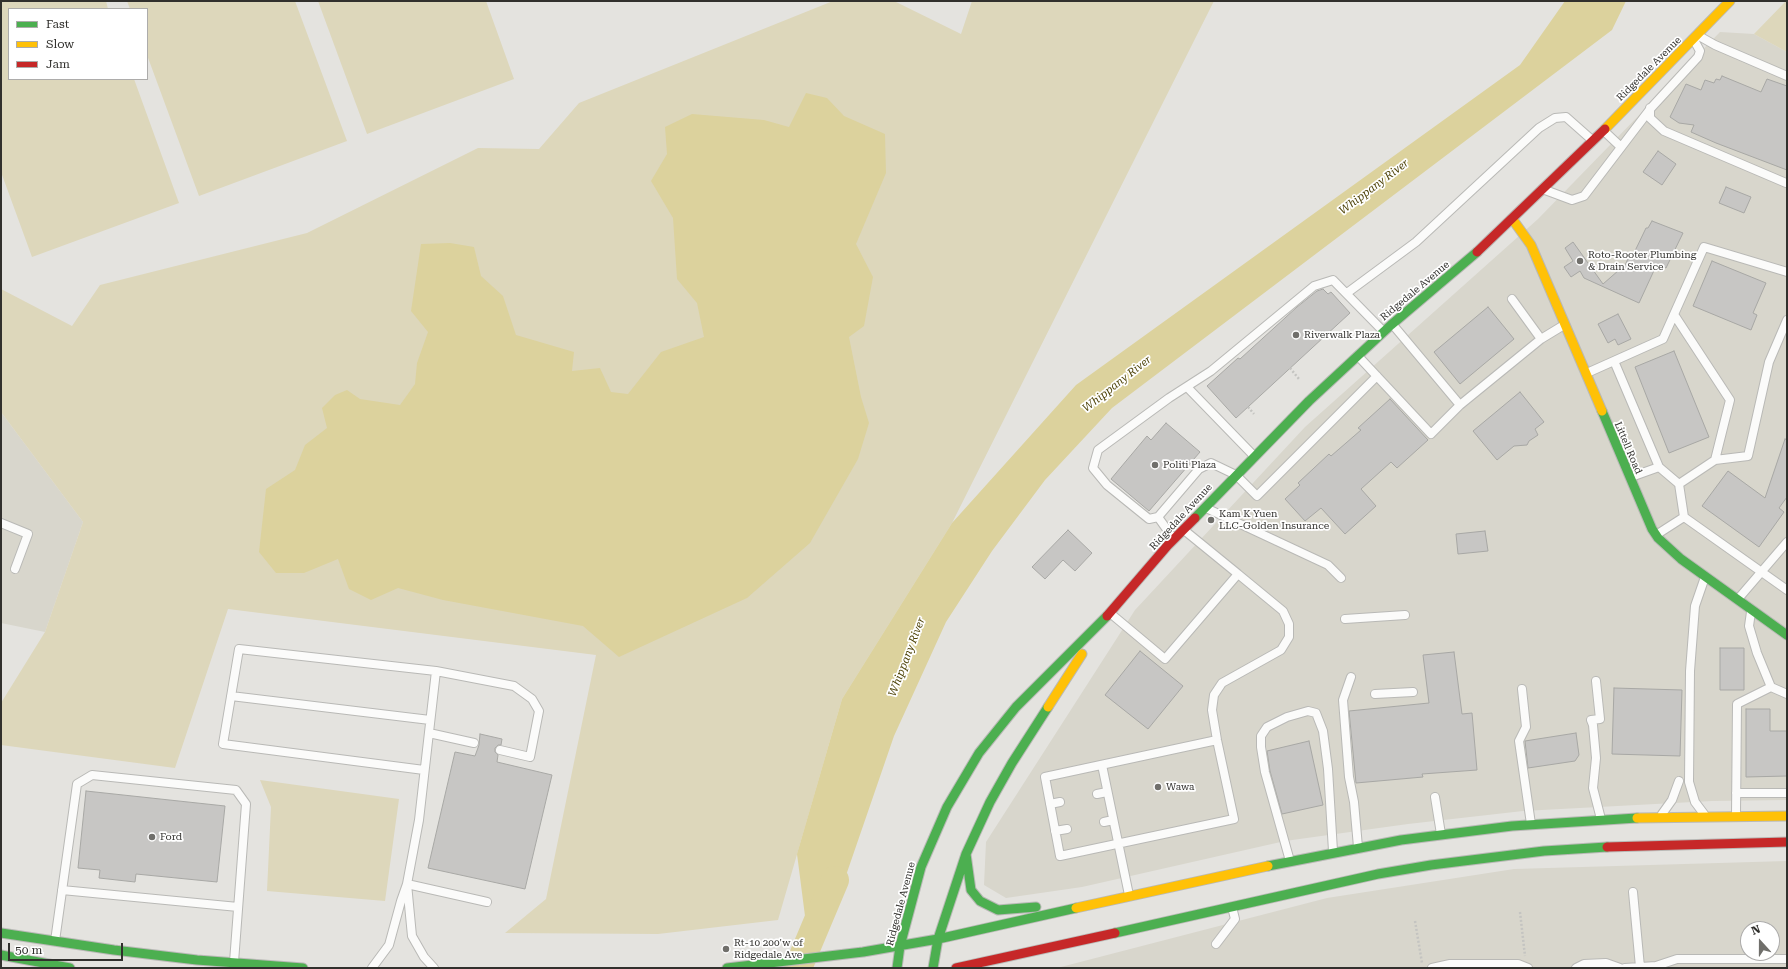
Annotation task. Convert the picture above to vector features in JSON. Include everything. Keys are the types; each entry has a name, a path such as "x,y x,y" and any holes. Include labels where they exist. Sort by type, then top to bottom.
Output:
{"main road":[{"name":"Ridgedale Avenue","path":"897,968 900,946 921,867 947,807 979,753 1016,707 1103,621 1183,529 1309,401 1393,324 1513,220 1602,130 1642,105 1696,38 1730,1"},
{"name":"Littell Road","path":"1513,220 1531,245 1629,478 1656,535 1681,559 1787,635"},
{"name":"Ridgedale Avenue","path":"933,968 938,939 966,854 1000,783 1103,621"},
{"path":"727,968 863,952 938,939 1333,852 1441,835 1602,819 1736,815 1787,816"},
{"path":"956,968 1378,874 1544,851 1651,845 1787,842"},
{"path":"966,854 971,890 980,901 998,910 1049,906 1072,910"},
{"path":"1,933 114,950 234,963 303,968"},
{"path":"1,955 38,965 70,968"}],"lane":[{"path":"1696,38 1710,42 1787,76"},
{"path":"1696,38 1700,51"},
{"path":"1543,189 1572,200 1584,196 1621,147 1642,105 1698,57 1700,51 1710,42"},
{"path":"1642,105 1650,118 1664,131 1786,183"},
{"path":"1347,293 1416,242 1539,128 1555,118 1566,117 1592,140"},
{"path":"1602,130 1621,147"},
{"path":"1585,374 1663,339 1675,316 1704,247 1787,272"},
{"path":"1377,376 1257,496 1236,475 1211,464 1199,469 1158,517 1149,519 1107,485 1092,468 1098,450 1211,371 1314,286 1333,280 1384,332"},
{"path":"1512,300 1541,339"},
{"path":"1675,316 1730,400 1716,460"},
{"path":"1679,484 1716,460 1748,456 1769,362 1787,320"},
{"path":"1393,324 1460,405"},
{"path":"1358,356 1431,434 1460,405 1541,339 1564,325"},
{"path":"1614,361 1658,467 1679,484 1684,517 1787,590"},
{"path":"1187,387 1254,456"},
{"path":"1629,478 1658,467"},
{"path":"1204,508 1328,565 1341,578"},
{"path":"1158,517 1174,539"},
{"path":"1656,535 1684,517"},
{"path":"1,523 28,534 15,569"},
{"path":"1183,529 1283,610 1289,624 1288,637 1281,650 1222,683 1214,695 1212,710 1234,819 1060,856 1045,777 1217,740"},
{"path":"1738,600 1787,542"},
{"path":"1110,613 1165,659 1238,574"},
{"path":"1705,816 1694,802 1689,782 1690,670 1693,625 1695,606 1706,577"},
{"path":"1751,609 1749,626 1757,653 1771,687 1787,694"},
{"path":"1345,619 1405,614"},
{"path":"424,770 223,744 239,649 436,671 514,686 532,699 539,711 530,757 500,750"},
{"path":"372,968 390,945 401,901 407,884 419,820 436,671"},
{"path":"1351,677 1342,700 1349,777 1355,808 1358,848"},
{"path":"1596,681 1600,719 1591,720 1593,725 1596,758 1593,788 1602,819"},
{"path":"1736,815 1737,704 1771,687"},
{"path":"1522,689 1526,727 1519,741 1531,825"},
{"path":"1374,694 1413,692"},
{"path":"231,696 430,720"},
{"path":"1290,861 1265,772 1261,747 1261,736 1266,727 1287,717 1308,711 1316,713 1323,731 1328,769 1333,852"},
{"path":"429,733 474,743"},
{"path":"1102,764 1130,897"},
{"path":"55,942 77,784 92,775 236,790 246,804 234,963"},
{"path":"1659,818 1672,800 1679,781"},
{"path":"1097,794 1107,792"},
{"path":"1736,793 1787,793"},
{"path":"1435,797 1441,835"},
{"path":"1050,804 1060,802"},
{"path":"1104,822 1113,820"},
{"path":"1055,831 1067,829"},
{"path":"407,884 487,902"},
{"path":"407,884 412,936 424,957 434,968"},
{"path":"62,890 238,907"},
{"path":"1633,892 1640,967"},
{"path":"1216,944 1234,918 1232,906"},
{"path":"1625,968 1660,967 1677,959 1787,959"},
{"path":"1576,968 1584,964 1606,963 1620,968"},
{"path":"1432,968 1450,964 1518,964 1528,968"}],"path":[{"path":"1290,368 1299,379"},
{"path":"1248,407 1254,414"},
{"path":"1520,912 1525,956"},
{"path":"1415,921 1422,964"}],"shaded area":[{"path":"1,1 106,1 108,8 8,8 8,80 134,80 179,203 32,257 1,172"},
{"path":"127,1 295,1 347,141 199,196 148,58 148,8 130,8"},
{"path":"318,1 486,1 514,79 367,134"},
{"path":"833,1 894,1 961,34 972,1 1214,1 952,523 842,699 778,920 658,934 505,933 546,899 596,655 228,609 175,768 1,745 1,703 45,632 83,522 1,412 1,289 72,326 100,285 307,233 478,148 539,149 579,103"},
{"path":"1787,1 1787,52 1754,34"},
{"path":"1720,32 1754,34 1787,52 1787,800 1712,801 1523,811 1408,824 1285,841 1082,887 1006,898 984,885 986,842 1135,610 1305,427 1538,219"},
{"path":"1,412 83,522 45,632 1,623"},
{"path":"260,780 399,799 385,901 267,891 271,807"},
{"path":"1787,861 1787,968 1057,968 1327,898 1514,869"}],"water":[{"path":"1565,1 1626,1 1612,30 1112,408 1045,480 992,551 946,622 894,736 832,916 805,916 797,854 842,699 952,523 1076,385 1520,65"},
{"path":"806,93 827,98 844,116 885,134 886,173 856,244 873,277 864,326 849,337 861,397 869,423 858,459 810,543 747,598 619,657 583,626 443,600 398,588 371,600 349,589 338,559 304,573 276,573 259,552 266,489 295,470 305,445 327,428 322,408 335,395 347,390 360,399 400,405 415,384 417,363 428,332 411,311 421,244 450,243 474,247 481,276 503,296 516,335 574,352 572,371 600,368 611,392 628,394 661,352 704,337 697,303 677,279 673,218 651,181 667,154 665,127 692,114 764,120 789,127"}],"building":[{"path":"1722,76 1761,92 1767,79 1787,86 1787,170 1691,132 1694,125 1679,123 1670,117 1686,84 1701,90 1705,80 1714,83 1716,79 1720,80"},
{"path":"1658,151 1676,164 1662,185 1643,172"},
{"path":"1726,187 1751,197 1744,213 1719,203"},
{"path":"1652,221 1683,233 1666,268 1657,264 1639,303 1584,278 1580,271 1571,277 1564,267 1573,261 1565,248 1573,242 1603,284 1619,270 1622,272 1631,252 1634,253 1646,228 1648,228"},
{"path":"1712,261 1766,283 1753,313 1757,315 1751,330 1693,306"},
{"name":"Riverwalk Plaza","path":"1323,289 1328,294 1331,292 1350,313 1236,418 1207,386 1238,358 1240,359 1297,307 1317,291"},
{"path":"1488,307 1514,339 1460,384 1434,352"},
{"path":"1618,314 1631,339 1618,345 1615,339 1608,343 1598,324"},
{"path":"1674,351 1709,437 1669,453 1635,367"},
{"path":"1520,392 1544,422 1535,429 1538,435 1529,441 1527,445 1514,446 1497,460 1473,431"},
{"path":"1390,399 1428,440 1397,468 1391,462 1361,489 1376,506 1345,534 1321,508 1305,521 1285,499 1300,485 1298,483 1329,454 1331,456 1361,430 1358,428"},
{"name":"Politi Plaza","path":"1166,423 1200,452 1149,511 1111,479 1147,436 1151,440"},
{"path":"1785,439 1787,440 1787,497 1779,508 1784,512 1759,547 1702,506 1728,471 1765,498"},
{"path":"1068,530 1092,553 1075,571 1063,560 1045,579 1032,567"},
{"path":"1485,531 1488,551 1458,554 1456,534"},
{"path":"1720,648 1744,648 1744,690 1720,690"},
{"path":"1140,651 1183,686 1148,729 1105,695"},
{"path":"1454,652 1462,714 1472,713 1477,770 1422,774 1423,777 1356,783 1349,711 1429,703 1423,655"},
{"path":"1614,688 1682,690 1680,756 1612,754"},
{"path":"1746,709 1770,709 1770,731 1787,731 1787,776 1746,777"},
{"path":"1576,733 1579,755 1575,761 1528,768 1525,741"},
{"path":"480,734 502,739 501,745 498,745 495,748 495,752 498,755 497,762 552,775 525,889 428,868 455,752 475,756 479,745"},
{"path":"1309,741 1323,805 1282,814 1270,771 1267,751"},
{"name":"Ford","path":"86,791 225,806 217,882 136,874 135,882 99,878 100,870 78,868"}],"waterway":[{"name":"Whippany River","path":"798,968 835,880"}],"traffic: fast":[{"path":"1195,518 1309,401 1391,325 1477,252"},
{"path":"1602,411 1652,529 1658,538 1681,559 1787,635"},
{"path":"897,968 900,946 921,867 947,807 979,753 1016,707 1107,616"},
{"path":"933,968 938,939 966,854 990,802 1012,763 1048,707"},
{"path":"1268,866 1401,840 1512,826 1637,818"},
{"path":"1115,933 1378,874 1431,865 1544,851 1607,847"},
{"path":"966,854 971,890 980,901 998,910 1036,907"},
{"path":"727,968 863,952 938,939 1076,908"},
{"path":"1,933 114,950 197,960 303,968"},
{"path":"1,955 70,968"}],"traffic: slow":[{"path":"1605,129 1730,1"},
{"path":"1513,220 1531,245 1602,411"},
{"path":"1048,707 1082,654"},
{"path":"1637,818 1787,816"},
{"path":"1076,908 1268,866"}],"traffic: jam":[{"path":"1477,252 1605,129"},
{"path":"1107,616 1168,545 1195,518"},
{"path":"1607,847 1787,842"},
{"path":"956,968 1115,933"}],"place":[{"name":"Roto-Rooter Plumbing & Drain Service","path":"1580,261"},
{"name":"Riverwalk Plaza","path":"1296,335"},
{"name":"Politi Plaza","path":"1155,465"},
{"name":"Kam K Yuen LLC-Golden Insurance","path":"1211,520"},
{"name":"Wawa","path":"1158,787"},
{"name":"Ford","path":"152,837"},
{"name":"Rt-10 200'w of Ridgedale Ave","path":"726,949"}]}
